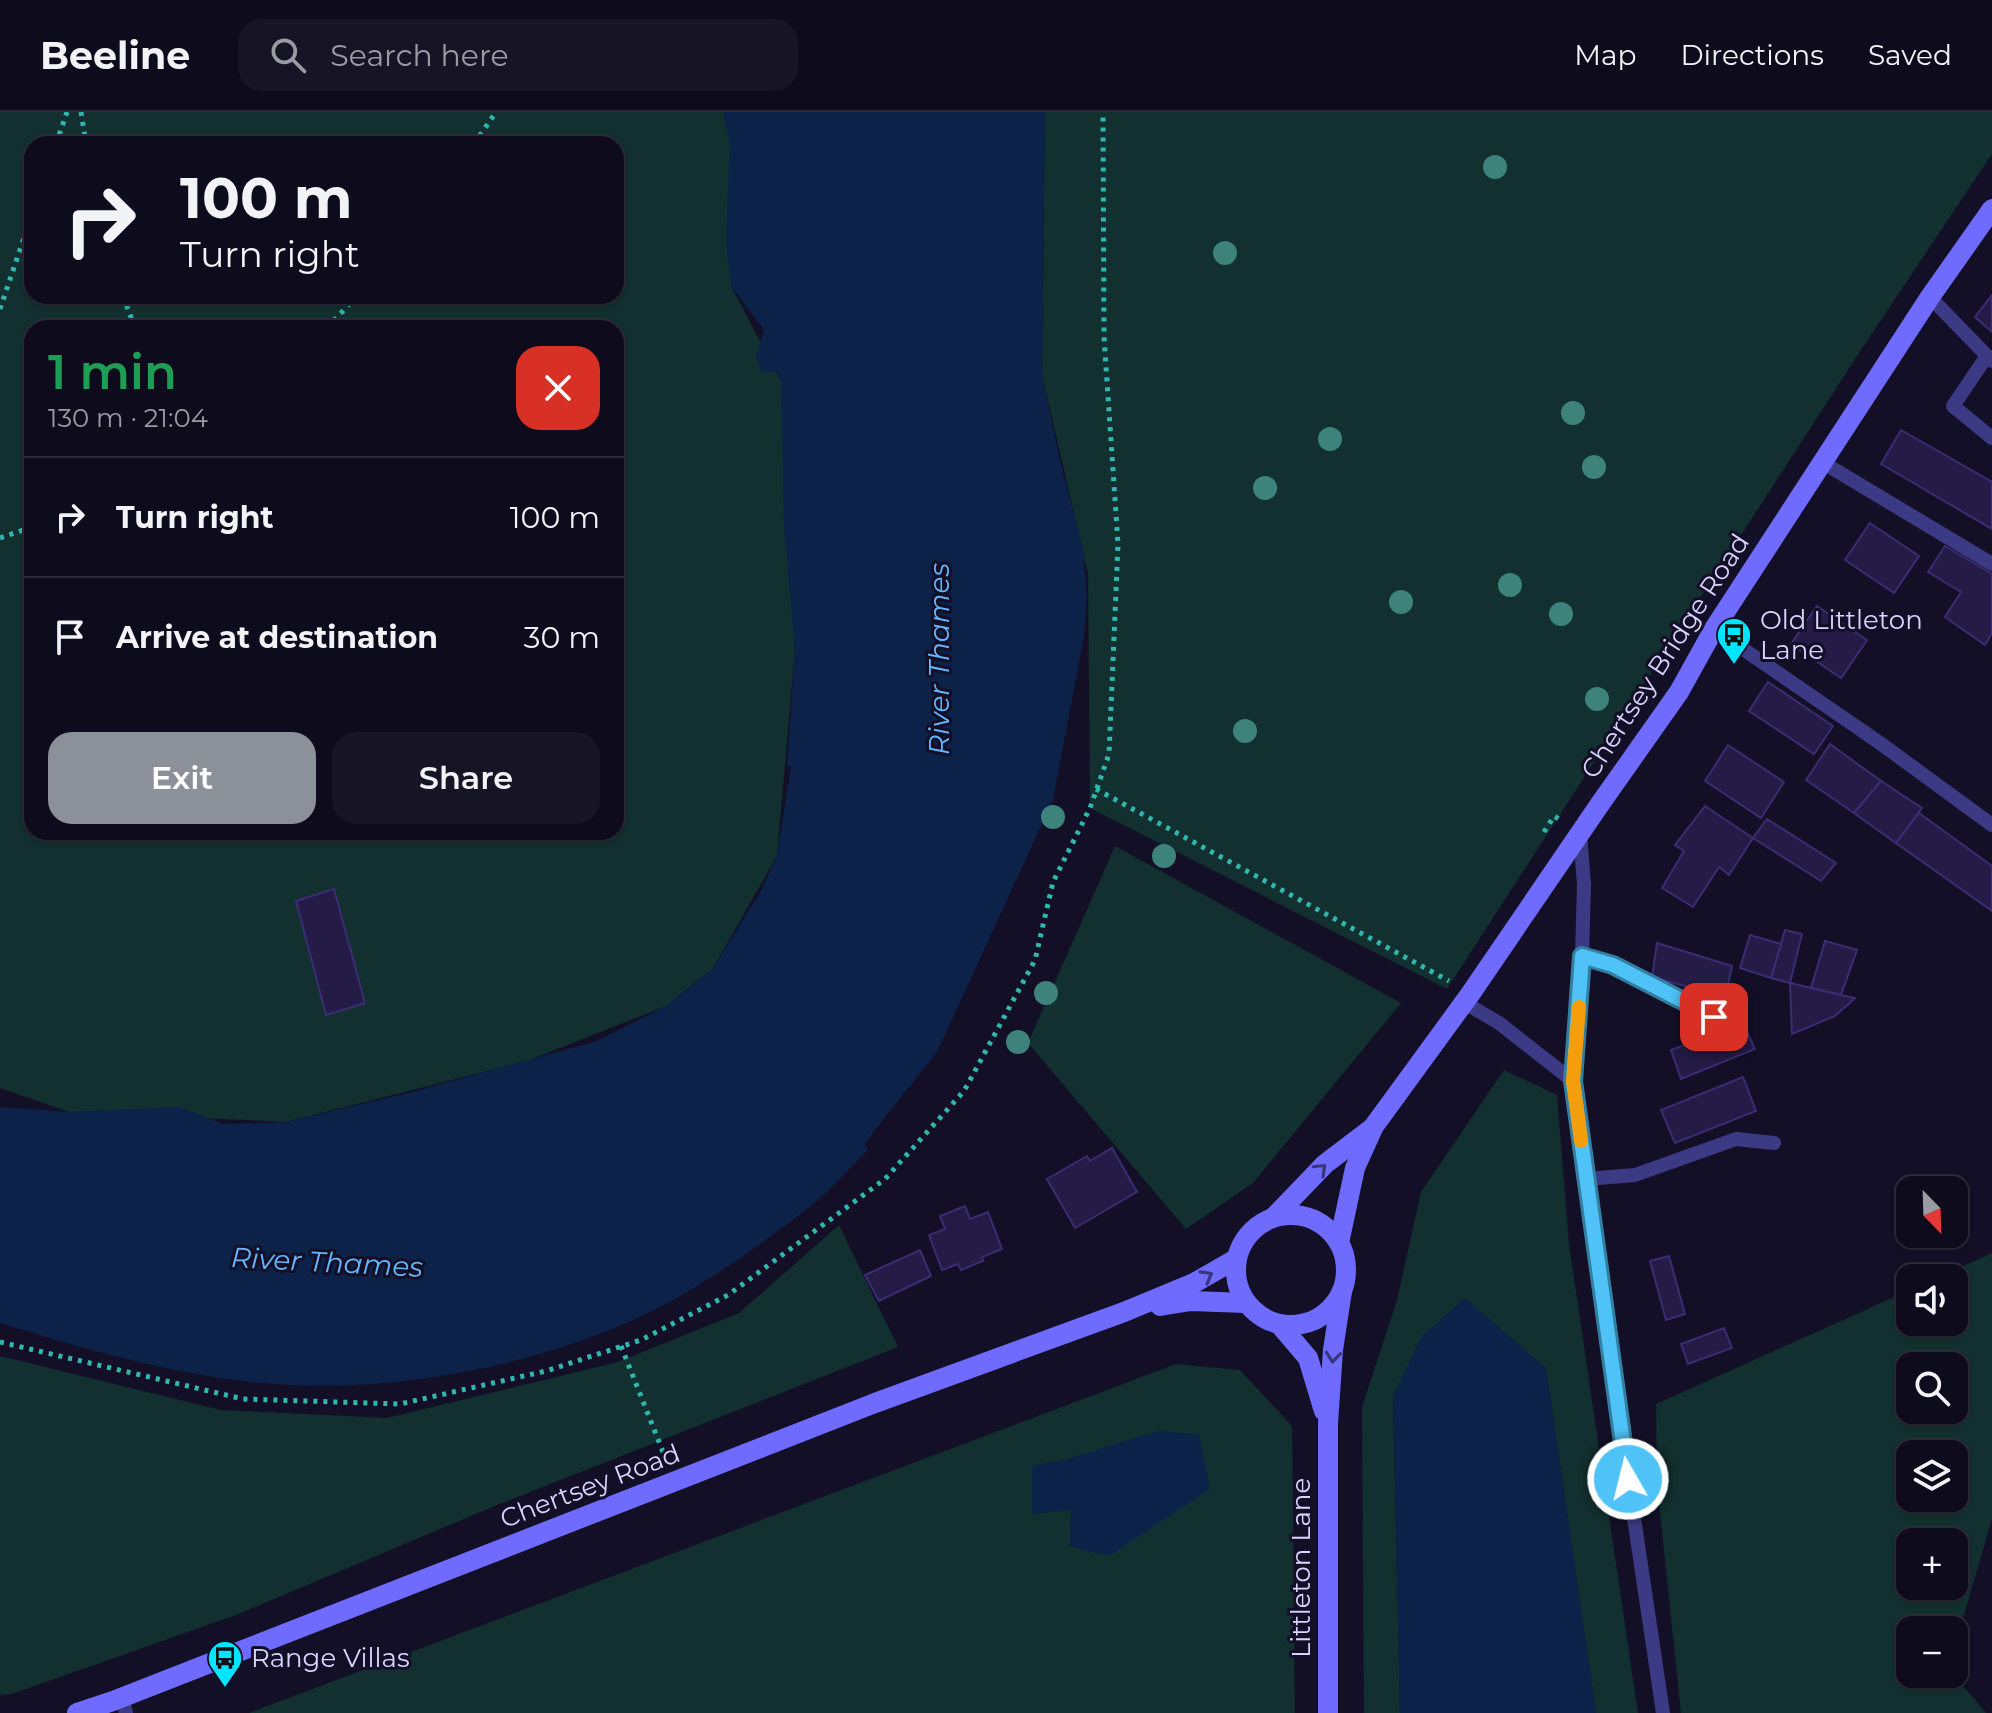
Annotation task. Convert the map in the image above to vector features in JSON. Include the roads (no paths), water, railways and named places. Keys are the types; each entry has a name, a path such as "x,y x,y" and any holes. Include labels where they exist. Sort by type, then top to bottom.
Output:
{"main road":[{"name":"Chertsey Bridge Road","path":"1339,1243 1355,1168 1374,1126 1465,1003 1679,692 1714,629 1822,462 1992,209"},
{"name":"Chertsey Bridge Road","path":"1273,1218 1325,1164 1374,1126"},
{"path":"1328,1423 1333,1350 1345,1281 1345,1261 1339,1243 1318,1222 1300,1216 1273,1218 1256,1227 1243,1241 1236,1259 1238,1289 1259,1316 1279,1324 1299,1325 1317,1319 1332,1307 1342,1291"},
{"name":"Chertsey Road","path":"77,1713 124,1705 875,1403 1124,1312 1194,1283 1236,1259"},
{"name":"Chertsey Road","path":"1124,1312 1191,1301 1246,1303"},
{"path":"1279,1324 1308,1358 1328,1423"},
{"name":"Littleton Lane","path":"1328,1423 1328,1713"}],"lane":[{"path":"1930,297 1990,358 1953,406 1992,438"},
{"path":"1822,462 1992,564"},
{"path":"1714,629 1992,825"},
{"path":"1580,834 1584,884 1582,956 1573,1081 1663,1713"},
{"path":"1582,956 1613,965 1714,1017"},
{"path":"1465,1003 1499,1023 1573,1081"},
{"path":"1586,1179 1635,1175 1736,1139 1774,1143"}],"water":[{"name":"River Thames","path":"724,112 1045,112 1042,375 1083,548 1087,595 1084,636 1053,800 937,1052 874,1131 865,1144 868,1150 823,1195 790,1222 666,1304 579,1342 531,1356 483,1368 385,1383 290,1385 179,1371 0,1323 0,1107 69,1112 180,1107 223,1124 286,1122 412,1092 597,1041 666,1006 713,968 759,894 777,856 791,766 787,766 795,651 784,525 781,381 777,372 761,371 756,356 764,330 731,286 726,242 730,143"},
{"path":"1465,1298 1546,1368 1596,1713 1400,1713 1393,1396 1421,1337"},
{"path":"1158,1431 1199,1434 1210,1489 1109,1556 1070,1546 1071,1510 1032,1514 1032,1466 1061,1461"}],"place":[{"name":"Old Littleton Lane","path":"1734,666"},
{"name":"Range Villas","path":"225,1689"}]}
